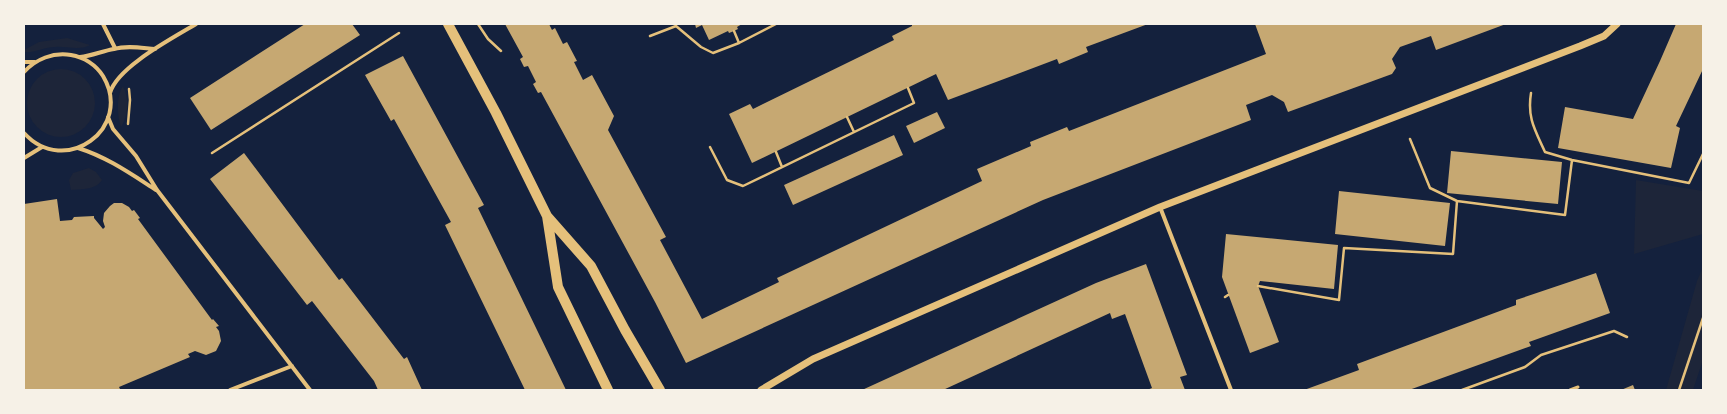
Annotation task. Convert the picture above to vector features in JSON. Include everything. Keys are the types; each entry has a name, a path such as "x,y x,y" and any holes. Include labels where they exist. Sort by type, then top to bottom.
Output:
{"main road":[{"path":"448,24 496,113 547,216 591,266 625,330 660,390"},
{"path":"547,216 558,287 608,390"}],"street":[{"path":"103,24 115,48"},
{"path":"24,133 33,142 42,147 61,151 78,148 86,144 97,136 104,127 108,117 110,94 114,82 124,71 196,24"},
{"path":"761,390 812,360 1160,207 1604,36 1617,24"},
{"path":"80,57 97,54 115,48 132,47 156,49"},
{"path":"24,72 44,57 58,54 80,57 97,69 104,78 110,94"},
{"path":"24,62 36,62"},
{"path":"108,117 113,129 136,156 157,190 310,390"},
{"path":"24,158 42,147"},
{"path":"78,148 94,153 157,190"},
{"path":"1160,207 1231,390"},
{"path":"230,390 292,366"}],"lane":[{"path":"1570,390 1578,387"}],"path":[{"path":"478,24 488,39 501,51"},
{"path":"650,36 676,26 701,47 713,53 739,43 776,24"},
{"path":"734,31 739,43"},
{"path":"212,153 399,33"},
{"path":"127,127 130,100 129,87"},
{"path":"710,147 726,180 743,186 914,103 908,88"},
{"path":"1531,93 1528,107 1532,124 1546,152 1572,160 1689,183 1703,154"},
{"path":"847,117 854,132"},
{"path":"1410,139 1430,188 1457,201 1565,215 1572,160"},
{"path":"776,152 782,167"},
{"path":"1258,286 1339,300 1344,248 1453,254 1457,201"},
{"path":"1679,390 1703,318"},
{"path":"1462,390 1525,368 1541,355 1614,331 1627,337"}],"shaded area":[{"path":"67,38 90,45 82,48 51,47 32,52 24,52 24,50 39,42"},
{"path":"54,69 68,69 80,74 90,84 95,96 95,110 90,122 80,132 68,137 54,137 42,132 32,122 27,110 27,96 32,84 42,74"},
{"path":"123,86 127,101 127,112 121,127 118,100"},
{"path":"89,168 96,172 102,180 96,186 71,190 69,180 73,173"},
{"path":"1636,180 1703,191 1703,234 1634,254"},
{"path":"1703,267 1703,360 1693,390 1666,390 1697,281"}],"building":[{"path":"305,24 352,24 360,35 211,130 190,98"},
{"path":"505,24 549,24 552,30 555,28 563,44 567,42 577,61 574,62 583,80 592,75 614,116 608,130 666,237 660,240 702,319 779,282 777,278 982,181 977,169 1031,146 1030,142 1067,127 1069,131 1266,54 1255,24 1506,24 1436,50 1431,36 1400,47 1392,59 1396,68 1392,74 1288,112 1284,102 1272,95 1246,105 1251,120 1043,200 686,363 655,302 541,92 538,93 533,84 536,82 528,66 524,67 520,59 523,57"},
{"path":"695,24 742,24 734,31 729,33 728,31 709,40 702,25 696,28"},
{"path":"912,24 1148,24 1086,47 1088,52 1059,64 1057,59 948,100 936,74 752,163 729,114 750,104 753,109 894,40 892,36 912,26"},
{"path":"1676,24 1703,24 1703,69 1676,126 1680,128 1671,168 1558,148 1565,107 1633,119"},
{"path":"403,56 484,205 478,208 566,390 525,390 445,225 451,222 394,119 391,121 365,75"},
{"path":"937,112 945,128 914,143 906,126"},
{"path":"894,135 903,155 793,205 784,185"},
{"path":"1451,151 1562,162 1558,204 1447,193"},
{"path":"244,153 339,280 342,278 404,359 407,357 422,390 378,390 374,381 312,301 307,305 210,179"},
{"path":"1339,191 1450,203 1445,246 1335,234"},
{"path":"57,199 60,221 72,220 74,217 94,216 103,229 105,227 103,221 104,213 114,203 122,203 129,207 132,211 134,210 140,218 138,219 212,320 213,319 219,326 216,327 219,331 221,341 216,351 206,355 195,351 188,354 190,357 119,387 120,389 118,390 24,390 24,204"},
{"path":"1226,234 1338,245 1334,289 1260,281 1258,286 1279,342 1250,353 1222,277"},
{"path":"1146,264 1187,375 1180,377 1185,390 1147,390 1152,388 1125,314 1112,319 1110,313 943,390 862,390 1096,283"},
{"path":"1596,273 1610,313 1529,342 1531,346 1409,390 1304,390 1359,370 1357,364 1516,305 1516,300"},
{"path":"1633,385 1635,390 1621,390"}]}
